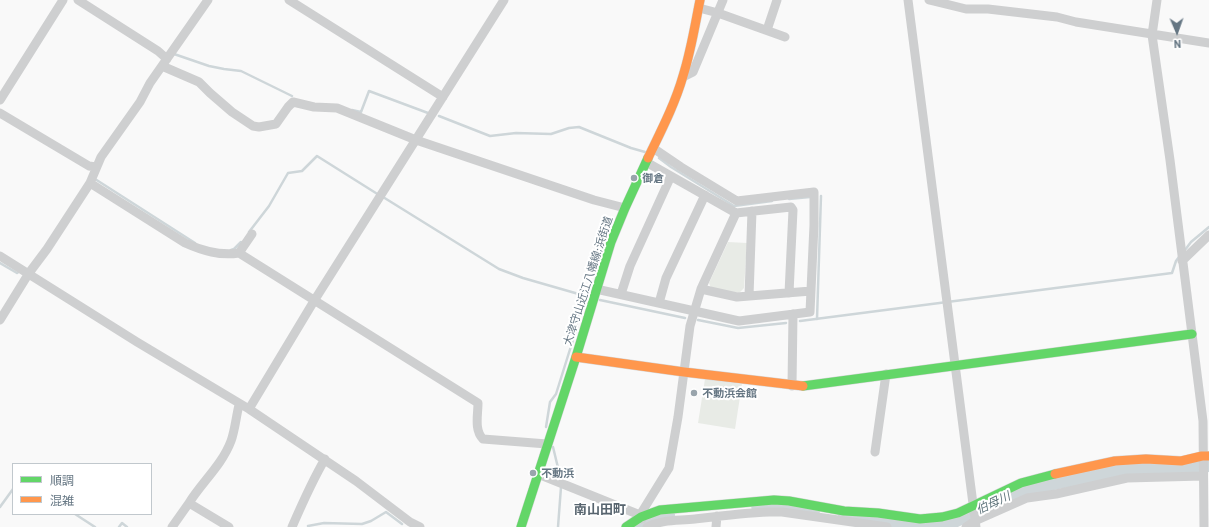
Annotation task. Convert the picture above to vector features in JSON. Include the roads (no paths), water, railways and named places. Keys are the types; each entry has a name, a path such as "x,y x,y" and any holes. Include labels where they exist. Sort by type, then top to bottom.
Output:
{"street":[{"path":"0,100 63,0"},
{"path":"78,0 158,51 164,62 199,82 232,112 253,126 258,127 276,124 293,102 314,107 337,108 416,140 594,200 625,208"},
{"path":"0,320 29,273 48,249 90,183 101,157 140,102 150,83 164,62 208,0"},
{"path":"289,0 443,96"},
{"path":"249,409 314,301 504,0"},
{"path":"682,77 693,72 723,0"},
{"path":"767,30 778,0"},
{"path":"908,0 975,516"},
{"path":"929,0 966,9 988,9 1057,17 1076,22 1209,43"},
{"path":"1157,0 1152,35 1203,420 1206,456 1203,476 1204,527"},
{"path":"700,4 718,13 785,37"},
{"name":"大津守山近江八幡線;浜街道","path":"521,527 576,357 611,242 625,208 667,118 690,51 700,4"},
{"path":"0,113 89,166 96,167"},
{"path":"596,289 739,321 810,312 814,192 737,201 653,148"},
{"path":"646,162 736,213 791,207 793,210 789,293"},
{"path":"621,294 630,266 671,176"},
{"path":"90,183 185,243 216,254 239,253 478,403 477,429 482,439 547,444"},
{"path":"659,303 666,278 705,195"},
{"path":"749,296 752,211"},
{"path":"626,527 640,516 669,468 690,326 701,289 736,213"},
{"path":"239,253 252,234"},
{"path":"1182,260 1209,235"},
{"path":"0,256 239,405 249,409 356,481 409,525 420,527"},
{"path":"701,289 737,297 811,291"},
{"path":"792,386 793,314"},
{"path":"576,357 792,386 802,386 1192,334"},
{"path":"875,452 886,374"},
{"path":"172,527 202,484 214,470 231,441 239,405"},
{"path":"966,527 975,516 1021,483 1107,463 1127,460 1146,459 1181,461 1206,456"},
{"path":"296,525 314,478 325,459"},
{"path":"538,474 640,516 647,527 657,522 666,520 684,520 768,512 887,527"},
{"path":"640,516 660,510 756,500 789,501 844,511 865,512 920,519 942,517 958,513 975,516 1027,498 1056,494 1127,478 1203,476"},
{"path":"189,503 229,527"},
{"path":"864,524 865,512"},
{"path":"716,527 717,516"}],"waterway":[{"path":"174,54 209,66 241,71 292,96"},
{"path":"352,110 361,112 369,91 428,113"},
{"path":"439,116 490,136 516,133 551,134 569,128 579,127 631,148 645,152"},
{"path":"249,232 269,206 288,173 302,171 317,156 379,195"},
{"path":"659,158 734,206 772,201"},
{"path":"95,179 195,243"},
{"path":"817,319 821,196"},
{"path":"383,197 499,269 523,278 589,297"},
{"path":"789,199 810,197"},
{"path":"1185,250 1191,242 1209,227"},
{"path":"231,250 241,242"},
{"path":"800,321 1172,273 1179,257"},
{"path":"0,263 17,273 20,271"},
{"path":"600,300 685,318"},
{"path":"546,427 550,402 556,394 577,327 576,320 585,304"},
{"path":"698,320 738,328 786,323"},
{"path":"553,447 560,476"},
{"name":"伯母川","path":"845,516 921,526 936,525 950,523 1015,492 1063,481 1126,469 1182,469 1209,465"},
{"path":"558,527 561,487"},
{"path":"0,507 12,490"},
{"name":"伯母川","path":"758,506 786,507 813,511"},
{"path":"308,526 324,523 362,524 371,521 386,512 402,524"},
{"path":"77,515 95,527"},
{"name":"伯母川","path":"637,527 659,516 668,515"},
{"path":"119,527 122,523 127,527"}],"place":[{"name":"御倉","path":"634,178"},
{"name":"不動浜会館","path":"694,393"},
{"name":"不動浜","path":"533,473"}],"district":[{"name":"南山田町","path":"600,510"}]}
